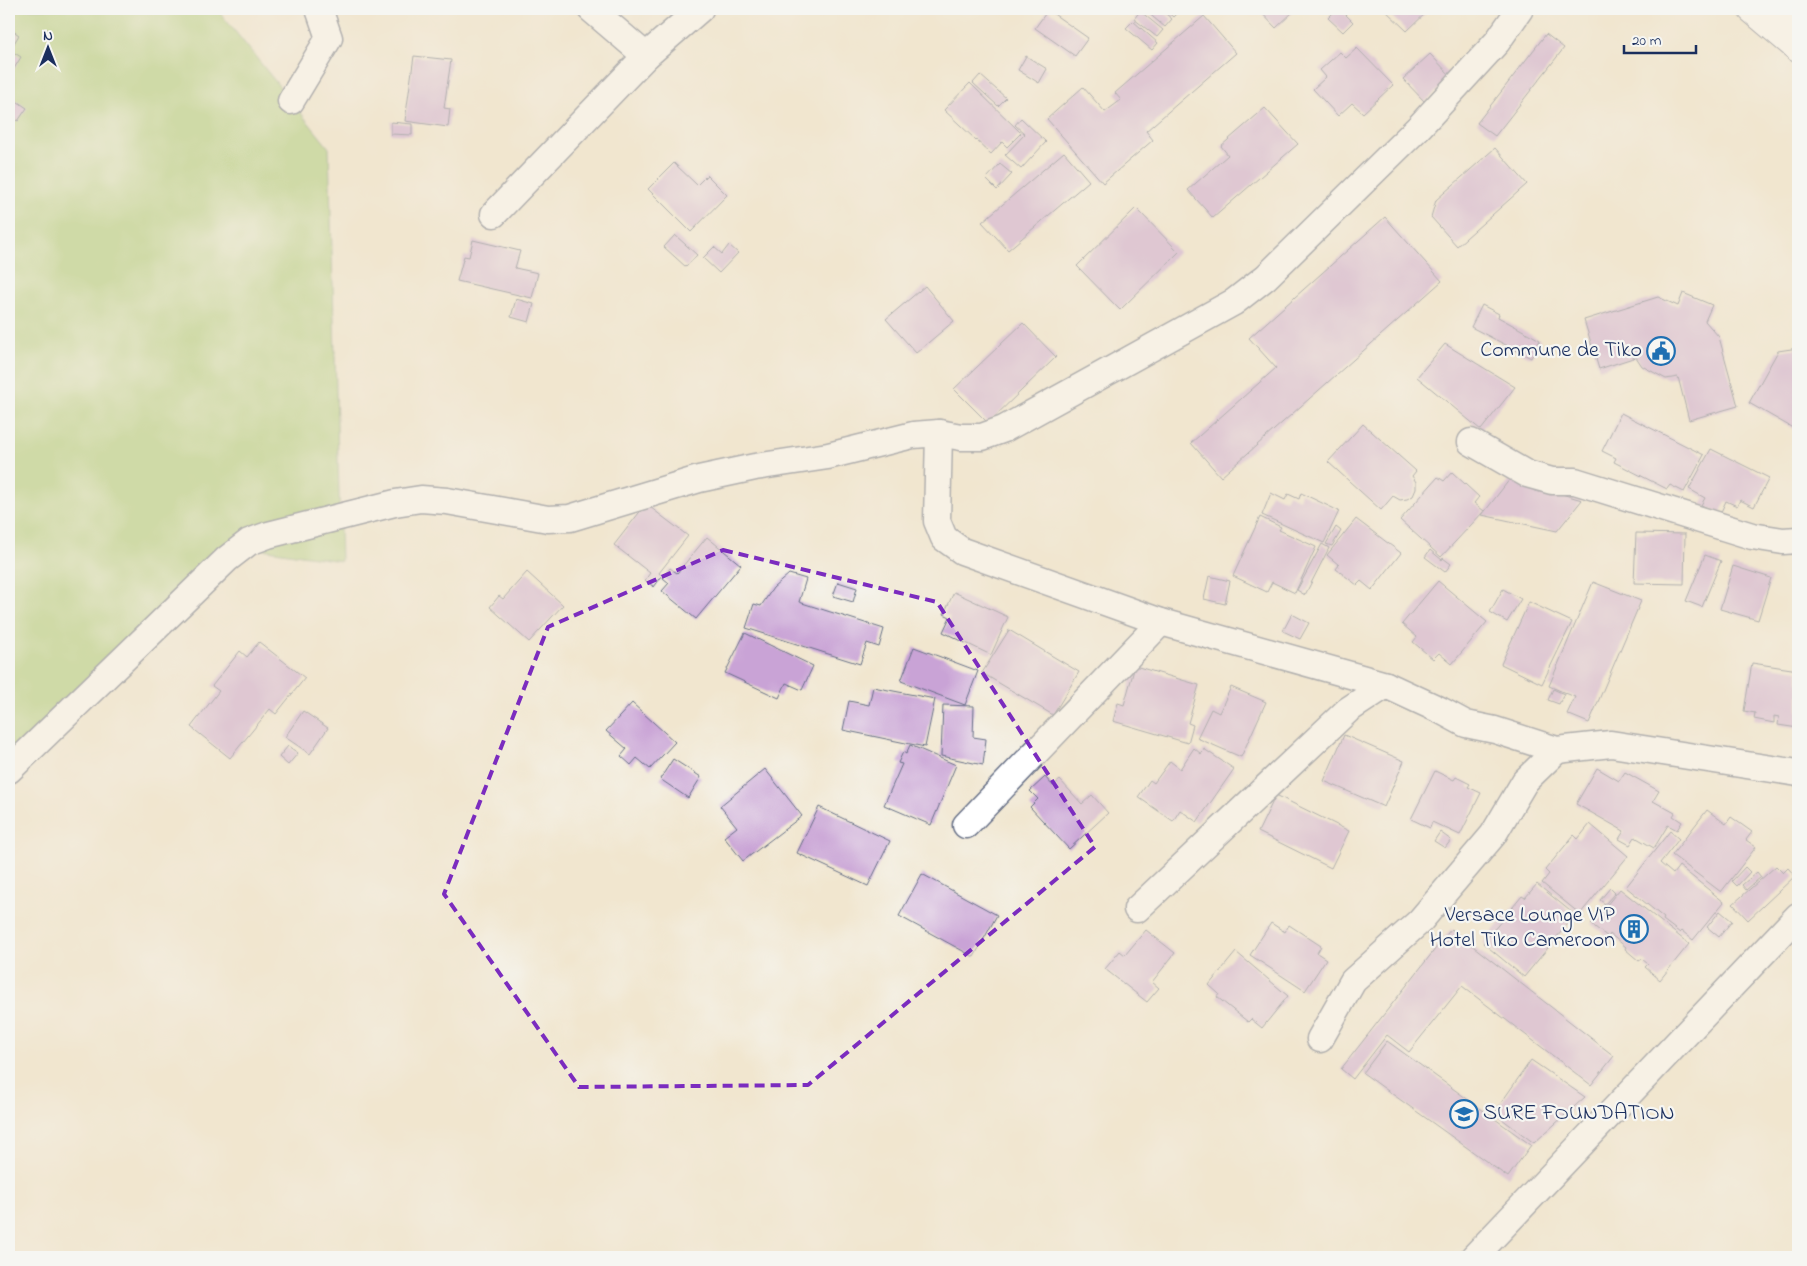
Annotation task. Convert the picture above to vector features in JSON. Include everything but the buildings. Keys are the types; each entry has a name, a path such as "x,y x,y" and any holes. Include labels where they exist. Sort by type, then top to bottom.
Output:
{"highway":[{"path":"1754,9 1798,18"},
{"path":"1754,9 1790,43 1798,48"}],"street":[{"path":"291,101 329,38 318,9"},
{"path":"591,9 646,56"},
{"path":"494,214 646,56 700,9"},
{"path":"9,770 227,559 249,542 268,535 395,503 421,499 447,501 548,519 570,518 699,479 755,467 828,456 913,435 939,433 960,437 982,436 1004,429 1234,302 1266,277 1420,126 1497,42 1520,9"},
{"path":"939,433 937,521 944,538 962,551 1161,622 1386,685 1466,724 1495,730 1556,750 1611,744 1798,773"},
{"path":"1470,442 1527,474 1552,481 1575,481 1752,536 1783,541 1798,540"},
{"path":"966,825 1161,622"},
{"path":"1137,909 1348,710 1386,685"},
{"path":"1320,1038 1353,981 1420,920 1493,835 1525,781 1556,750"},
{"path":"1474,1257 1798,916"}],"highlighted area":[{"path":"723,550 937,602 1095,847 808,1085 579,1087 444,894 548,627"}],"green space":[{"path":"9,9 217,9 329,148 341,561 242,546 9,770"}],"place":[{"name":"Commune de Tiko","path":"1661,351"},
{"name":"Versace Lounge VIP Hotel Tiko Cameroon","path":"1634,929"},
{"name":"SURE FOUNDATION","path":"1464,1114"}]}
